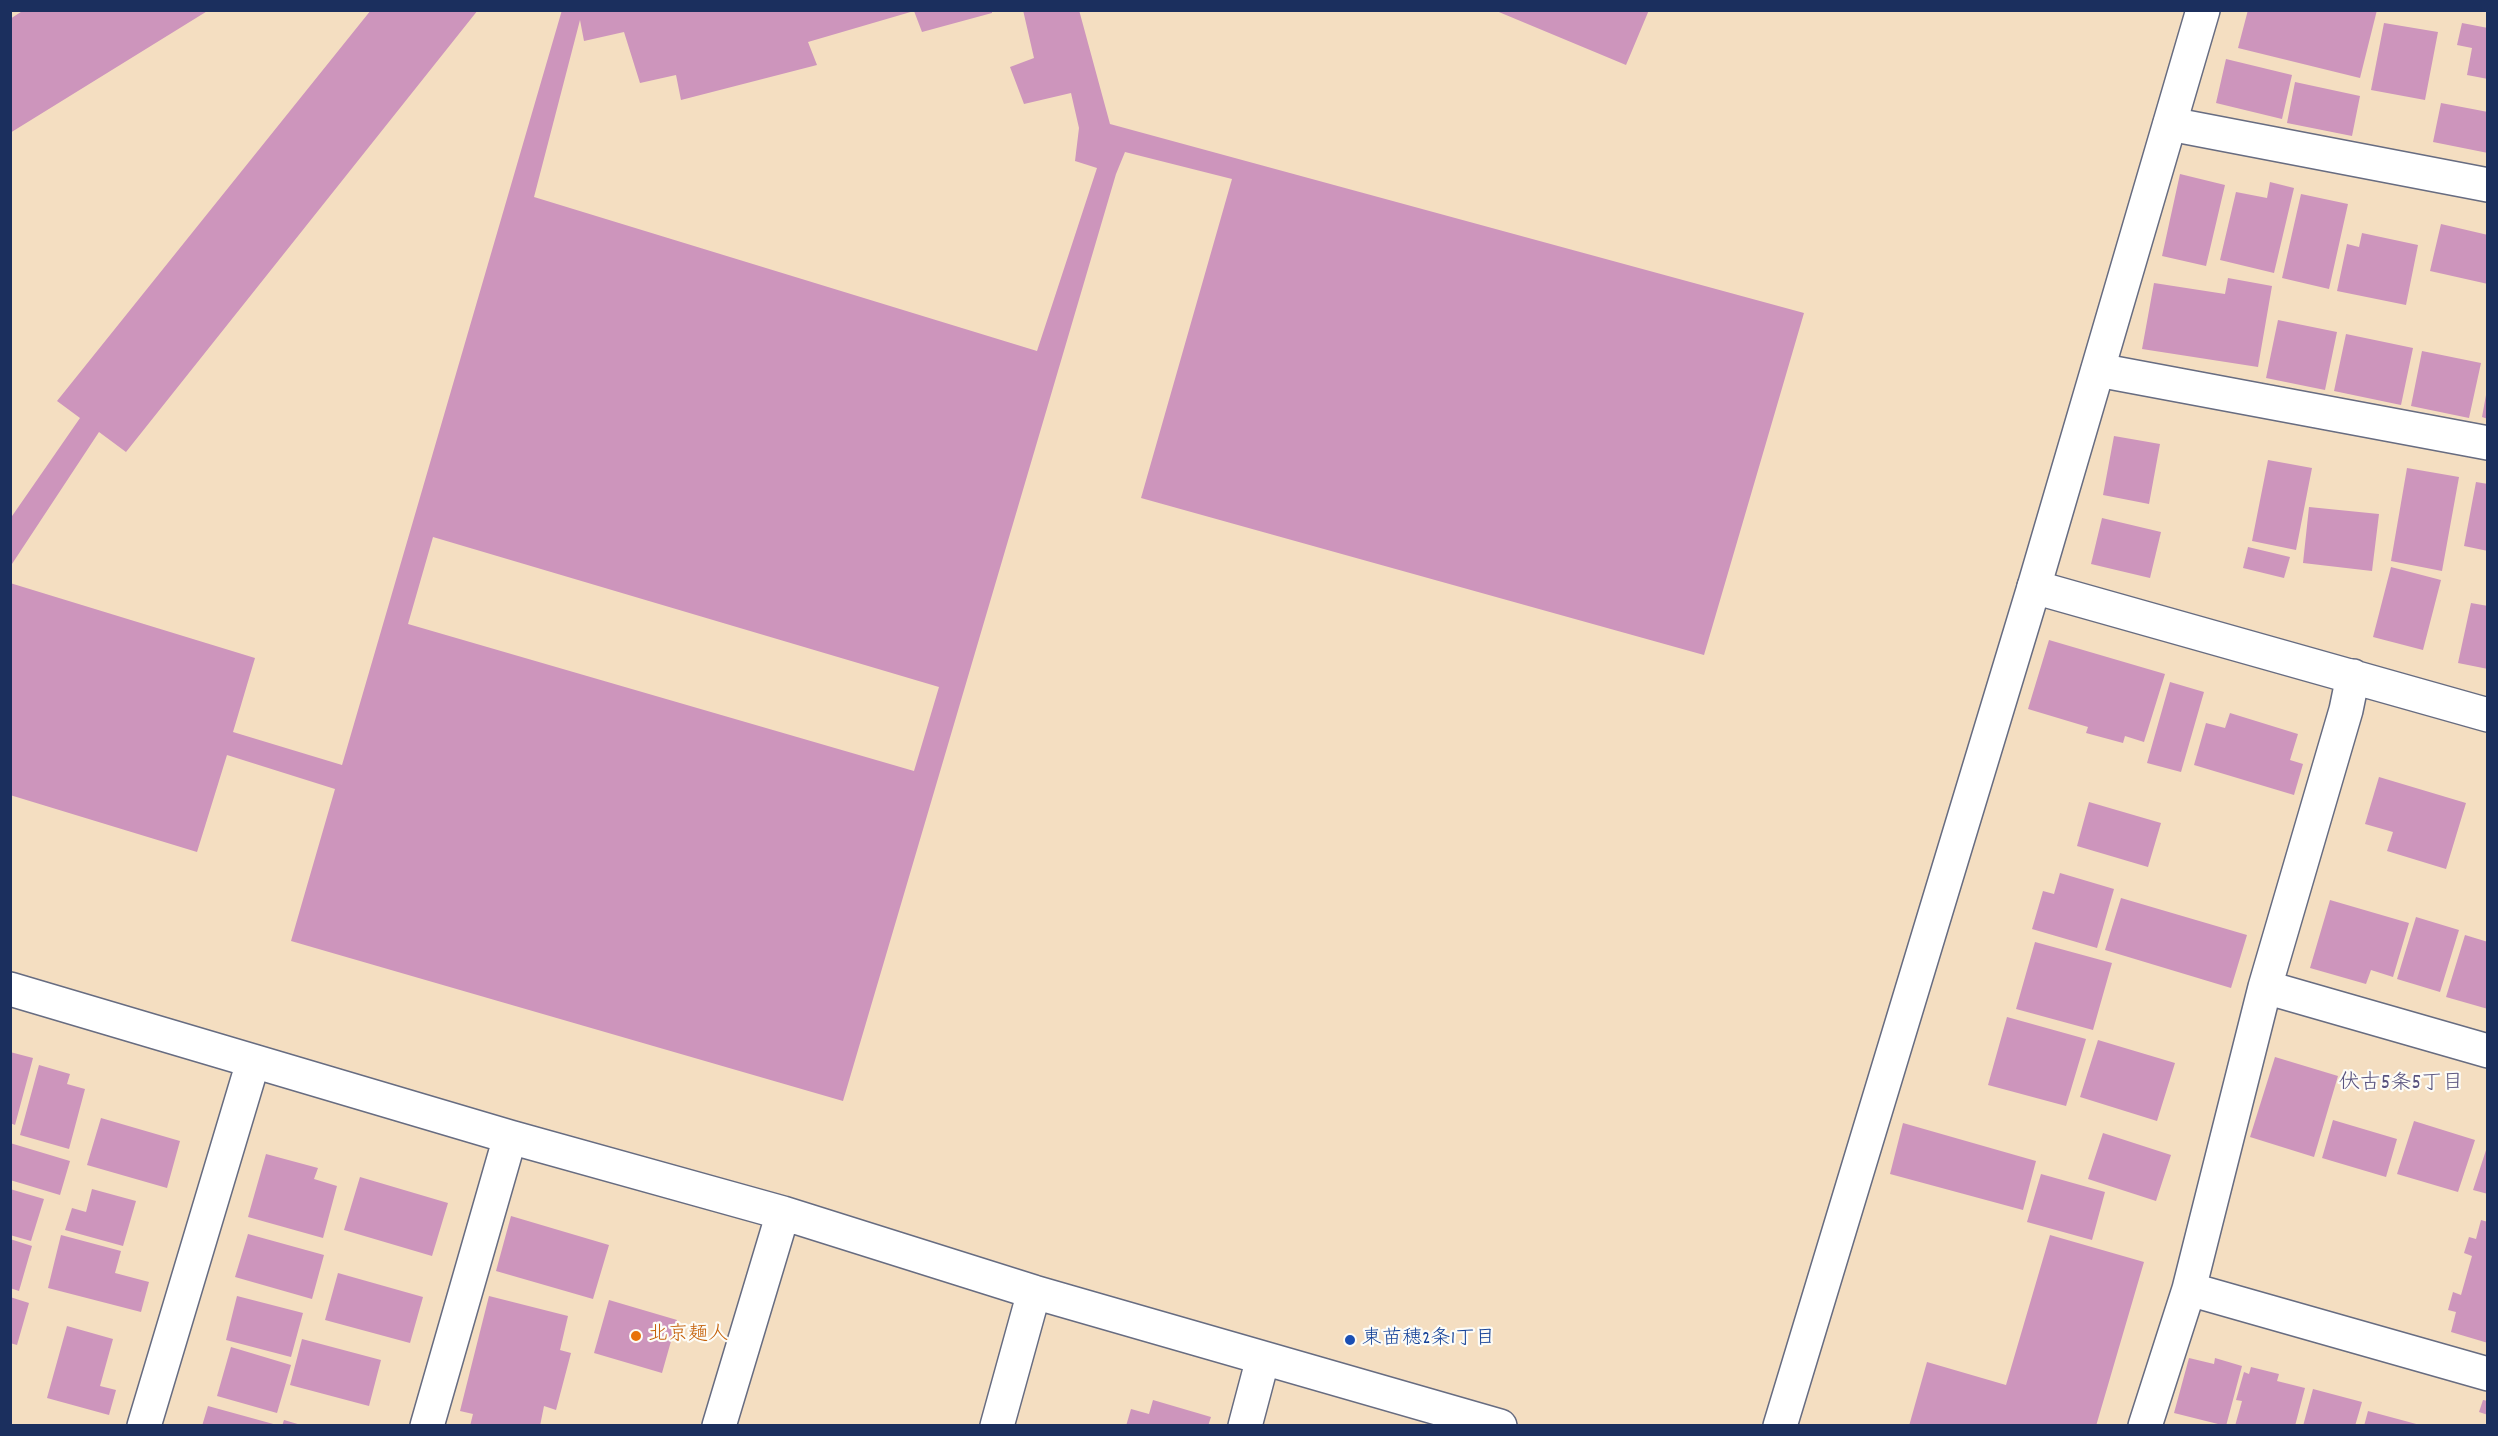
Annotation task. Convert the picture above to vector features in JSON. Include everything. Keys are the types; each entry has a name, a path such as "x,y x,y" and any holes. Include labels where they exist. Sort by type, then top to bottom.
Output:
{"street":[{"path":"1780,1425 2034,587 2203,10"},
{"path":"2170,124 2487,185"},
{"path":"2098,370 2487,443"},
{"path":"2034,587 2487,715"},
{"path":"2145,1425 2189,1289 2265,987 2346,710 2353,676"},
{"path":"2265,987 2487,1051"},
{"path":"10,989 510,1137 783,1213 1034,1292 1500,1425"},
{"path":"144,1425 253,1062"},
{"path":"427,1425 510,1137"},
{"path":"719,1425 783,1213"},
{"path":"2189,1289 2487,1374"},
{"path":"997,1425 1034,1292"},
{"path":"1245,1425 1263,1358"}],"building":[{"path":"24,10 209,10 10,133 10,19"},
{"path":"371,10 478,10 126,452 99,432 10,567 10,519 80,418 57,401"},
{"path":"562,10 992,10 992,13 922,32 914,11 808,42 817,65 681,100 676,75 640,83 624,32 584,41 580,20 534,197 1037,351 1097,168 1075,161 1079,128 1071,93 1024,104 1010,67 1034,58 1023,10 1079,10 1110,124 1804,313 1704,655 1141,498 1232,179 1125,152 1116,174 843,1101 291,941 335,789 227,755 197,852 10,795 10,583 255,658 233,732 342,765","holes":["433,537 939,687 914,771 408,624"]},
{"path":"1494,10 1649,10 1626,65"},
{"path":"2248,10 2377,10 2360,78 2238,48"},
{"path":"2384,23 2438,32 2425,100 2371,90"},
{"path":"2462,23 2488,28 2488,79 2467,75 2472,48 2457,45"},
{"path":"2226,59 2292,75 2282,119 2216,103"},
{"path":"2295,82 2360,96 2352,136 2287,123"},
{"path":"2441,103 2488,112 2488,153 2433,142"},
{"path":"2180,174 2225,185 2206,266 2162,256"},
{"path":"2270,182 2294,188 2274,273 2220,260 2236,192 2267,198"},
{"path":"2301,194 2348,204 2329,289 2282,278"},
{"path":"2441,224 2488,235 2488,284 2430,271"},
{"path":"2362,233 2418,245 2406,305 2337,291 2347,244 2359,247"},
{"path":"2228,278 2272,286 2258,367 2142,349 2154,283 2225,294"},
{"path":"2278,320 2337,332 2325,390 2266,378"},
{"path":"2346,334 2413,348 2401,405 2334,391"},
{"path":"2422,351 2481,363 2469,418 2411,406"},
{"path":"2486,395 2488,395 2488,419 2482,417"},
{"path":"2114,436 2160,444 2149,504 2103,495"},
{"path":"2268,460 2312,468 2296,550 2252,541"},
{"path":"2407,468 2459,477 2442,571 2391,561"},
{"path":"2476,482 2488,484 2488,551 2464,546"},
{"path":"2309,507 2379,514 2372,571 2303,563"},
{"path":"2102,518 2161,532 2150,578 2091,564"},
{"path":"2248,547 2290,557 2284,578 2243,568"},
{"path":"2391,567 2441,580 2423,650 2373,637"},
{"path":"2471,603 2488,606 2488,669 2458,663"},
{"path":"2049,640 2165,674 2144,742 2125,736 2123,743 2086,733 2088,727 2028,709"},
{"path":"2170,682 2204,692 2181,772 2147,763"},
{"path":"2230,713 2298,734 2290,760 2303,764 2294,795 2194,765 2206,723 2225,728"},
{"path":"2379,777 2466,803 2446,869 2387,851 2393,832 2365,824"},
{"path":"2089,802 2161,823 2148,867 2077,846"},
{"path":"2060,873 2114,889 2097,948 2032,929 2043,891 2054,894"},
{"path":"2121,898 2247,935 2231,988 2105,950"},
{"path":"2330,900 2409,923 2393,977 2371,970 2366,984 2310,968"},
{"path":"2416,917 2459,930 2440,992 2397,979"},
{"path":"2465,935 2488,942 2488,1009 2446,997"},
{"path":"2035,942 2112,963 2093,1030 2016,1009"},
{"path":"2007,1017 2086,1039 2066,1106 1988,1085"},
{"path":"2098,1040 2175,1063 2157,1121 2080,1097"},
{"path":"10,1052 33,1058 15,1125 10,1123"},
{"path":"2275,1057 2338,1076 2314,1157 2250,1137"},
{"path":"39,1065 70,1074 67,1084 85,1089 69,1149 20,1135"},
{"path":"101,1118 180,1141 167,1188 87,1165"},
{"path":"2333,1120 2397,1139 2386,1177 2322,1158"},
{"path":"2414,1121 2475,1140 2458,1192 2397,1174"},
{"path":"1903,1123 2036,1161 2023,1210 1890,1174"},
{"path":"2103,1133 2171,1155 2156,1201 2088,1179"},
{"path":"10,1143 70,1161 60,1195 10,1180"},
{"path":"2488,1144 2488,1194 2473,1190"},
{"path":"266,1154 318,1168 314,1179 337,1186 323,1238 248,1217"},
{"path":"2041,1174 2105,1192 2092,1240 2027,1222"},
{"path":"360,1177 448,1203 432,1256 344,1230"},
{"path":"10,1189 44,1199 31,1241 10,1235"},
{"path":"92,1189 136,1201 123,1246 65,1230 72,1208 86,1212"},
{"path":"511,1216 609,1245 593,1299 496,1271"},
{"path":"2481,1220 2488,1222 2488,1343 2451,1332 2456,1312 2448,1310 2453,1292 2461,1295 2472,1256 2464,1253 2469,1237 2476,1239"},
{"path":"248,1234 324,1255 312,1299 235,1277"},
{"path":"61,1235 121,1251 115,1273 149,1282 141,1312 48,1288"},
{"path":"2050,1235 2144,1262 2096,1426 1909,1426 1927,1362 2006,1385"},
{"path":"10,1239 32,1246 19,1291 10,1288"},
{"path":"338,1273 423,1297 410,1343 325,1320"},
{"path":"237,1296 303,1313 291,1357 226,1340"},
{"path":"489,1296 568,1316 560,1350 571,1353 556,1410 544,1406 540,1426 470,1426 473,1414 460,1411"},
{"path":"10,1297 29,1303 17,1345 10,1343"},
{"name":"北京麺人","path":"609,1300 677,1320 662,1373 594,1353"},
{"path":"67,1326 113,1339 100,1386 116,1390 109,1415 47,1398"},
{"path":"302,1339 381,1360 369,1406 290,1385"},
{"path":"231,1347 291,1365 277,1413 217,1396"},
{"path":"2189,1358 2214,1364 2215,1358 2242,1366 2226,1426 2174,1413"},
{"path":"2251,1367 2279,1374 2277,1381 2305,1388 2295,1426 2235,1426 2242,1401 2236,1400 2244,1372 2249,1374"},
{"path":"2313,1389 2362,1402 2355,1426 2303,1426"},
{"path":"1153,1400 1211,1417 1208,1426 1126,1426 1131,1409 1149,1414"},
{"path":"2483,1400 2488,1401 2488,1415 2479,1412"},
{"path":"208,1406 277,1425 277,1426 202,1426"},
{"path":"2368,1411 2420,1425 2364,1426"},
{"path":"284,1420 301,1425 301,1426 282,1426"}],"place":[{"name":"北京麺人","path":"636,1336"},
{"name":"東苗穂2条1丁目","path":"1350,1340"}],"district":[{"name":"伏古5条5丁目","path":"2401,1085"}]}
